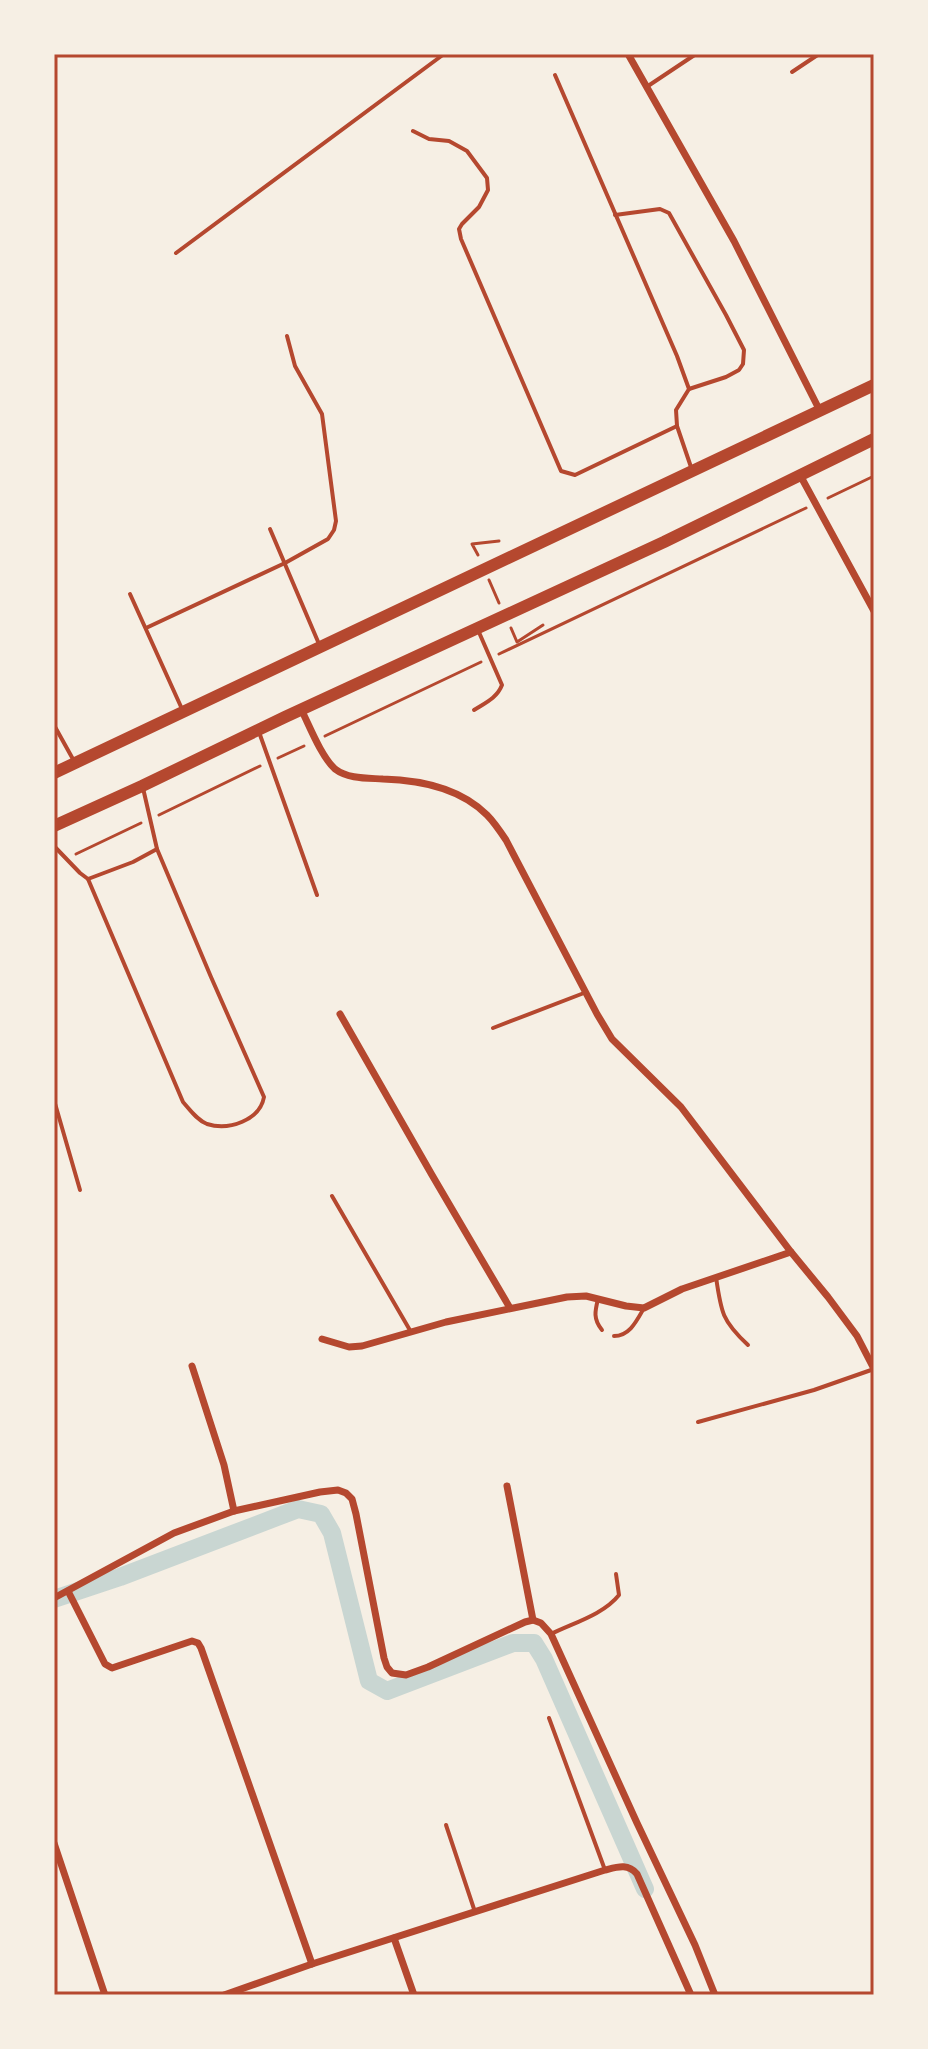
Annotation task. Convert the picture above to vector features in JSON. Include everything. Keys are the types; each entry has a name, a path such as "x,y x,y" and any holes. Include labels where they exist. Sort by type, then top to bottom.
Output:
{"main road":[{"path":"54,773 874,385"},
{"path":"54,826 664,542 874,439"}],"street":[{"path":"628,54 734,241 820,411"},
{"path":"800,475 872,601 874,611"},
{"path":"301,709 327,760 337,771 355,777 409,780 450,790 489,816 506,840 612,1039 681,1107 857,1336 874,1369"},
{"path":"340,1014 510,1308"},
{"path":"322,1339 349,1347 362,1346 446,1322 567,1297 586,1296 644,1308 682,1289 791,1252"},
{"path":"192,1366 224,1465 234,1511"},
{"path":"507,1486 533,1620"},
{"path":"54,1598 174,1533 234,1511 320,1492 338,1490 346,1493 352,1499 356,1514 384,1658 392,1673 406,1675 417,1671 525,1622 533,1620 547,1628 695,1945 715,1995"},
{"path":"68,1591 105,1664 112,1668 192,1641 198,1643 312,1964"},
{"path":"54,1843 105,1995"},
{"path":"224,1995 605,1870 627,1866 637,1874 691,1995"},
{"path":"394,1938 414,1995"}],"lane":[{"path":"176,253 444,54"},
{"path":"646,87 696,54"},
{"path":"792,72 819,54"},
{"path":"555,75 689,389"},
{"path":"413,131 429,139 449,141 467,151 487,178 488,190 479,207 459,229 461,239 561,471 575,475 677,426"},
{"path":"615,215 660,209 669,213 744,350 743,364 739,370 689,389 676,410 677,426 693,472"},
{"path":"146,628 285,563 328,539 334,530 336,521 322,414 295,366 287,336"},
{"path":"270,529 320,646"},
{"path":"130,594 183,711"},
{"path":"474,710 500,691 502,685 477,628"},
{"path":"54,725 75,763"},
{"path":"259,730 317,895"},
{"path":"54,846 88,879 183,1102 205,1124 225,1126 254,1115 262,1106 264,1097 157,849 142,786"},
{"path":"88,879 157,849"},
{"path":"493,1028 585,993"},
{"path":"54,1100 80,1190"},
{"path":"332,1196 411,1332"},
{"path":"716,1277 723,1315 748,1345"},
{"path":"598,1299 595,1314 602,1330"},
{"path":"614,1336 627,1332 644,1308"},
{"path":"698,1422 814,1390 874,1369"},
{"path":"551,1634 614,1602 619,1595 616,1574"},
{"path":"549,1718 605,1870"},
{"path":"446,1825 475,1912"}],"path":[{"path":"66,858 874,476"},
{"path":"479,558 472,544 499,541"},
{"path":"485,572 505,614"},
{"path":"511,628 517,642 543,625"}],"waterway":[{"path":"54,1599 298,1509 321,1514 332,1533 369,1681 387,1691 513,1643 534,1643 544,1659 645,1889"}]}
